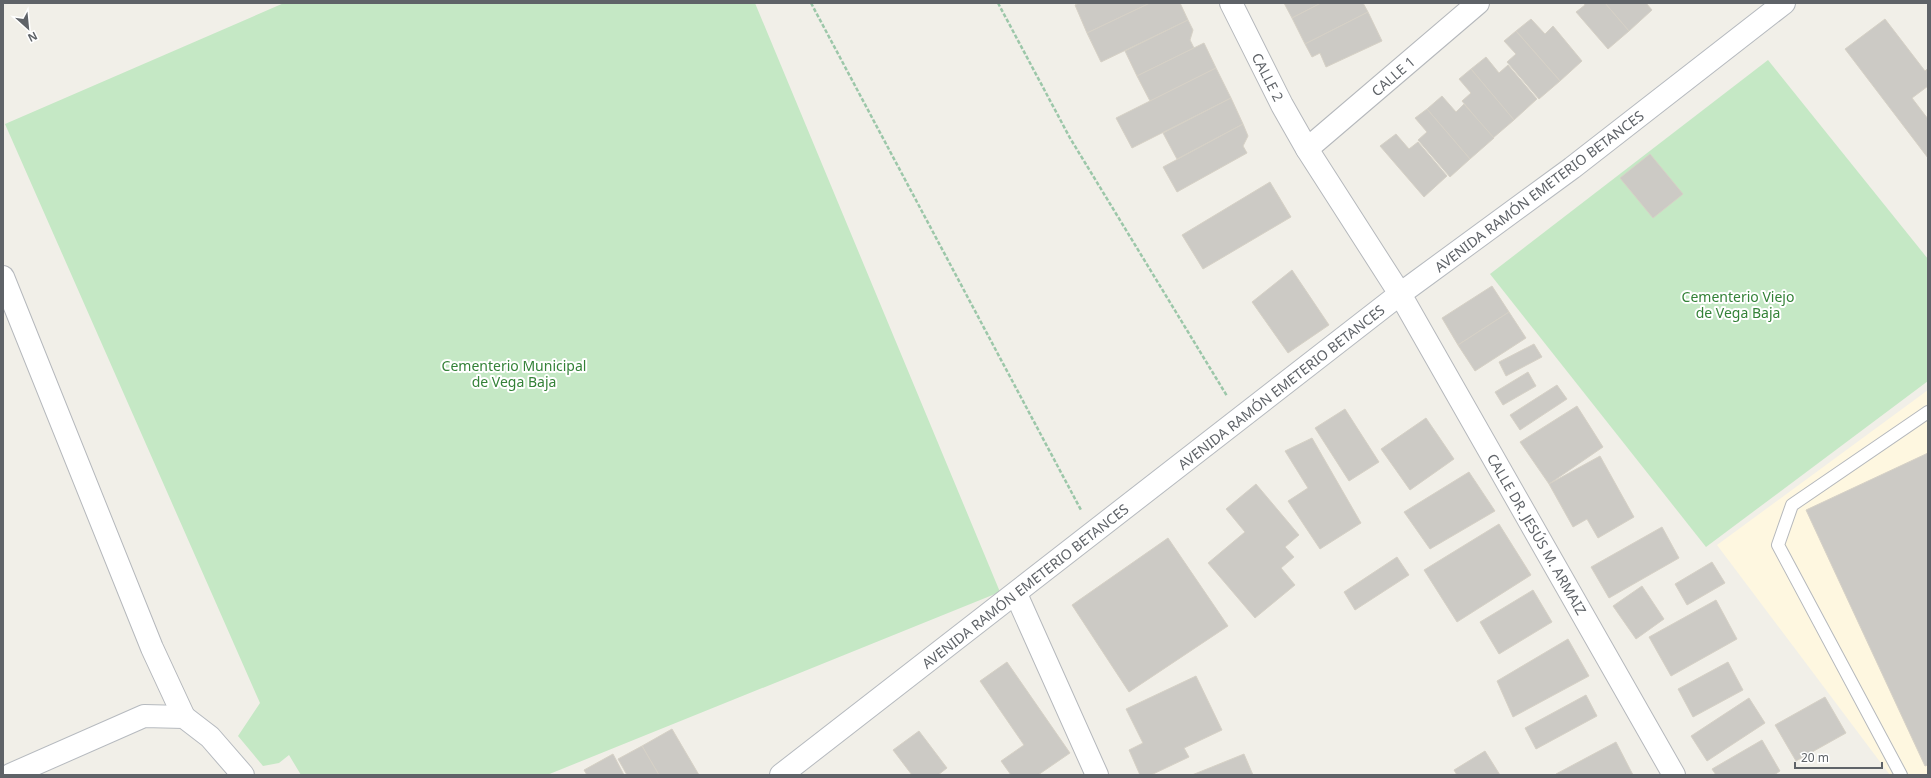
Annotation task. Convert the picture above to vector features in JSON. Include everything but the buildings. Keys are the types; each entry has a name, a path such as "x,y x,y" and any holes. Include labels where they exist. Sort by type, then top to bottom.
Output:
{"street":[{"name":"CALLE 2","path":"1231,3 1282,105 1308,149 1400,294"},
{"name":"CALLE 1","path":"1308,149 1478,3"},
{"name":"AVENIDA RAMÓN EMETERIO BETANCES","path":"781,775 1016,594 1400,294 1572,168 1784,3"},
{"path":"3,276 152,648 184,717 210,737 243,775"},
{"name":"CALLE DR. JESÚS M. ARMAIZ","path":"1400,294 1674,775"},
{"path":"1016,594 1097,775"},
{"path":"10,775 144,716 184,717"}],"lane":[{"path":"1901,775 1778,545 1792,505 1928,412"}],"path":[{"path":"811,3 1093,533"},
{"path":"998,3 1070,138 1240,418"}],"shaded area":[{"path":"1928,390 1928,775 1890,775 1717,545"}],"green space":[{"name":"Cementerio Municipal de Vega Baja","path":"284,3 755,3 1000,592 547,775 301,775 289,755 279,763 263,766 238,736 260,703 5,124"},
{"name":"Cementerio Viejo de Vega Baja","path":"1768,60 1928,259 1928,381 1706,547 1490,274"}]}
